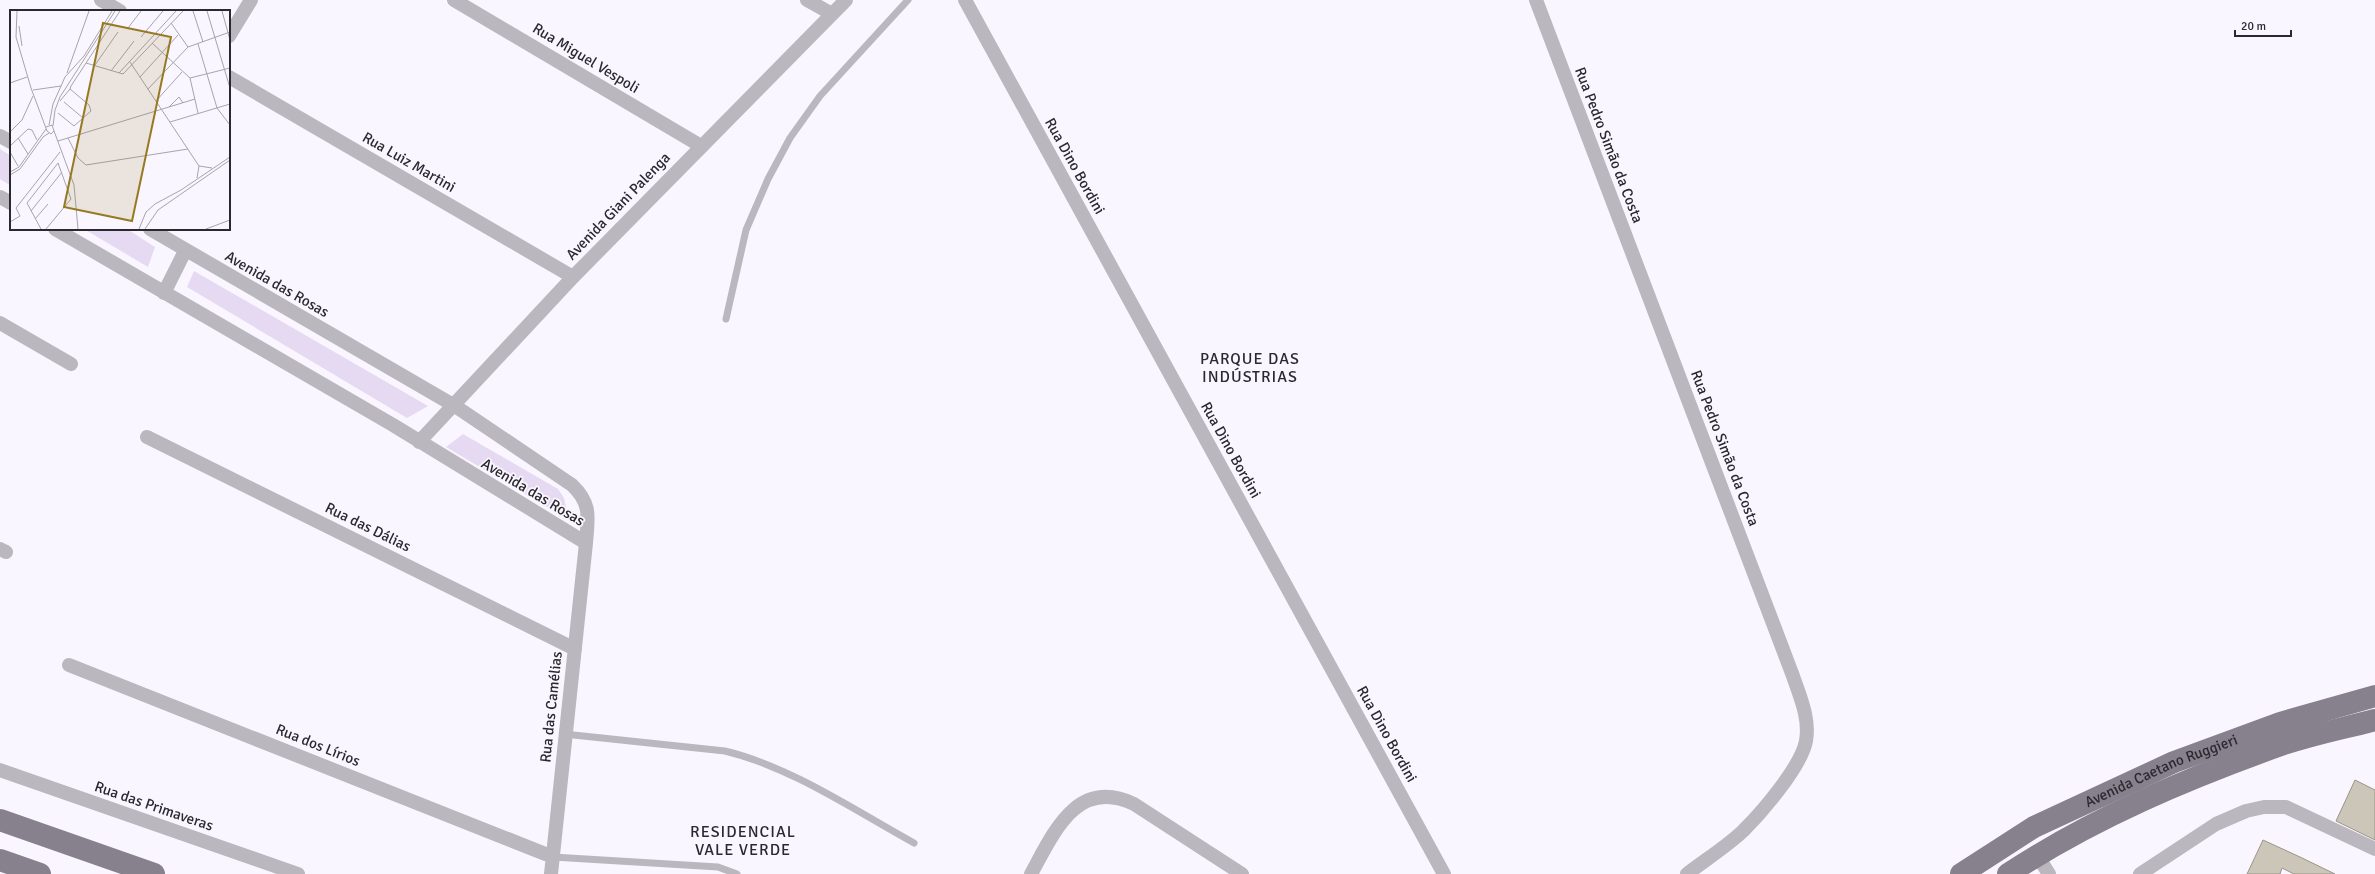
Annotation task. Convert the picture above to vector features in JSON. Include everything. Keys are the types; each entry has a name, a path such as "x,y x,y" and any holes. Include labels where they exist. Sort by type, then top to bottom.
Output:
{"main road":[{"name":"Avenida Caetano Ruggieri","path":"1961,874 2034,826 2174,762 2280,723 2375,696"},
{"name":"Avenida Caetano Ruggieri","path":"2008,874 2085,827 2200,776 2286,744 2375,720"},
{"path":"0,820 154,874"},
{"path":"0,860 40,874"}],"street":[{"path":"101,0 118,10"},
{"path":"230,34 251,0"},
{"name":"Rua Miguel Vespoli","path":"454,0 701,146"},
{"path":"808,0 832,14"},
{"name":"Avenida Giani Palenga","path":"419,442 455,406 573,277 846,0"},
{"name":"Rua Dino Bordini","path":"965,0 1444,874"},
{"name":"Rua Pedro Simão da Costa","path":"1536,0 1788,661 1806,716 1806,741 1801,757 1785,781 1742,831 1687,874"},
{"name":"Rua Luiz Martini","path":"230,77 573,277"},
{"path":"0,136 10,141"},
{"path":"0,197 10,202"},
{"name":"Avenida das Rosas","path":"57,230 419,442 586,543 588,511 586,500 578,491 455,406 152,230"},
{"path":"164,293 186,251"},
{"path":"0,324 71,364"},
{"name":"Rua das Dálias","path":"146,437 575,649"},
{"name":"Rua das Camélias","path":"551,874 564,734 575,649 586,543"},
{"name":"Rua dos Lírios","path":"69,665 553,857"},
{"name":"Rua das Primaveras","path":"0,770 298,874"},
{"path":"1031,874 1064,818 1080,803 1099,797 1119,797 1134,804 1228,870 1242,874"},
{"path":"2140,874 2216,824 2246,811 2264,807 2286,807 2375,849"},
{"path":"2037,855 2049,874"}],"lane":[{"path":"726,320 746,230 768,179 790,138 820,96 908,0"},
{"path":"564,734 725,751 749,757 781,770 914,843"},
{"path":"553,857 718,867 737,874"}],"shaded area":[{"path":"0,149 10,155 10,185 0,179"},
{"path":"86,230 129,230 155,247 148,267"},
{"path":"194,271 428,406 407,418 187,287"},
{"path":"463,434 558,489 564,498 569,520 446,447"}],"building":[{"path":"2355,780 2375,790 2375,840 2336,821"},
{"path":"2263,840 2335,874 2294,874 2282,868 2280,874 2247,874"}],"district":[{"name":"PARQUE DAS INDÚSTRIAS","path":"1250,368"},
{"name":"RESIDENCIAL VALE VERDE","path":"743,841"}]}
